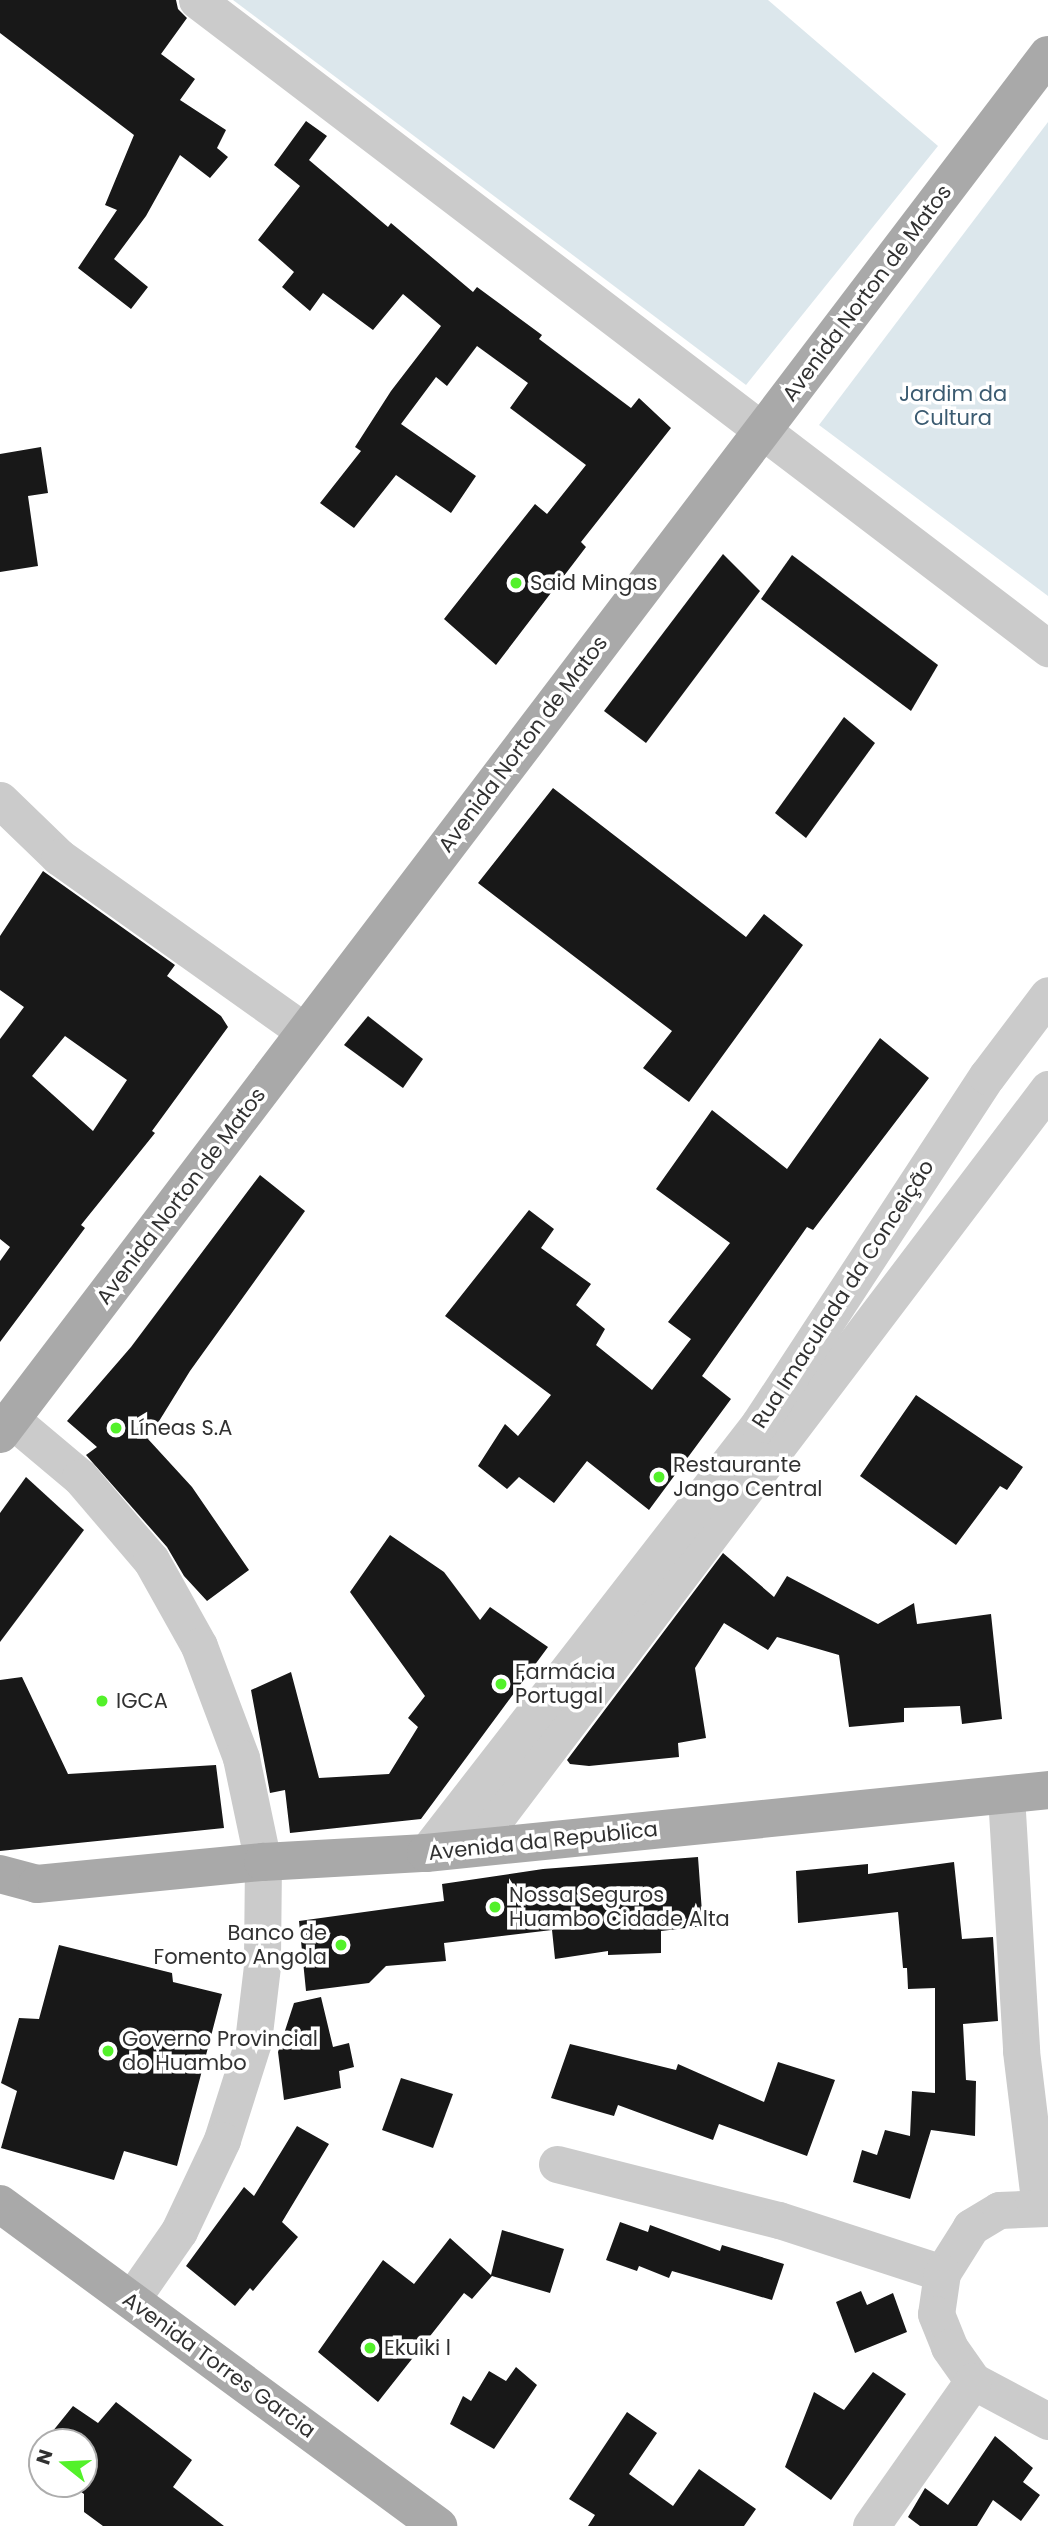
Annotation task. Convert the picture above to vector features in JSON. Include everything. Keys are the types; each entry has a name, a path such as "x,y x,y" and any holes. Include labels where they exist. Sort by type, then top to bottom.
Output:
{"main road":[{"name":"Avenida Norton de Matos","path":"6,1427 304,1031 1048,55"},
{"name":"Avenida da Republica","path":"37,1884 263,1861 426,1853 1048,1790"},
{"path":"0,1874 37,1884"},
{"path":"0,1904 37,1884"},
{"name":"Avenida Torres Garcia","path":"0,2204 438,2526"}],"street":[{"path":"197,0 1048,648"},
{"path":"0,800 59,857 304,1031"},
{"name":"Rua Imaculada da Conceição","path":"426,1853 759,1424 987,1076 1048,995"},
{"path":"987,1076 1041,1099"},
{"name":"Rua Imaculada da Conceição","path":"474,1847 1041,1099"},
{"path":"6,1427 80,1476 151,1560 199,1646 241,1758 263,1861 262,1966 253,2042 222,2140 179,2231 131,2300"},
{"path":"1006,1795 1021,2051 1044,2207 999,2210 971,2227 942,2273 936,2314 950,2347 973,2381 1048,2421"},
{"path":"557,2164 779,2220 942,2273"},
{"path":"871,2526 973,2381"}],"green space":[{"path":"233,0 768,0 938,146 746,385"},
{"name":"Jardim da Cultura","path":"1048,122 1048,596 819,425"}],"building":[{"path":"0,0 176,0 178,9 187,18 161,54 195,79 180,100 226,130 217,148 228,157 210,178 180,155 146,216 114,259 148,287 131,309 78,268 117,210 105,205 134,135 0,33"},
{"path":"306,121 327,136 309,160 388,227 391,223 473,292 477,287 542,335 539,339 631,408 639,398 671,428 581,542 586,547 496,665 444,619 535,504 547,514 586,465 510,408 528,383 477,346 447,386 436,377 401,424 476,476 451,513 396,475 354,528 320,503 361,451 355,447 391,391 441,326 403,294 373,330 323,293 310,311 282,287 294,272 258,240 300,186 274,165"},
{"path":"41,447 48,493 28,496 38,566 0,572 0,454"},
{"path":"723,554 760,591 646,743 604,711"},
{"path":"792,555 938,665 911,711 761,599"},
{"path":"844,717 875,743 806,838 775,813"},
{"path":"553,788 746,937 764,914 803,945 689,1102 643,1068 672,1031 478,883"},
{"path":"43,871 175,965 167,976 221,1016 228,1027 152,1131 155,1133 81,1225 85,1228 0,1342 0,1261 10,1247 0,1239 0,1039 24,1007 0,990 0,936","holes":["65,1036 127,1080 93,1131 32,1076"]},
{"path":"368,1016 423,1059 403,1088 344,1045"},
{"path":"880,1038 929,1078 813,1230 807,1227 702,1376 731,1399 649,1510 587,1461 554,1503 519,1477 507,1489 478,1466 505,1424 518,1436 551,1395 445,1316 529,1210 554,1229 541,1248 591,1284 576,1305 605,1329 596,1345 652,1390 691,1339 668,1322 730,1243 656,1189 712,1110 787,1169"},
{"path":"260,1175 305,1211 190,1371 148,1439 192,1487 249,1570 207,1601 184,1576 167,1547 86,1455 97,1447 67,1421 131,1347"},
{"path":"916,1395 1023,1467 1007,1490 1000,1486 956,1545 860,1476"},
{"path":"26,1477 84,1530 0,1642 0,1513"},
{"path":"390,1535 444,1572 480,1620 490,1607 548,1647 421,1819 290,1833 285,1790 270,1793 251,1690 291,1672 319,1778 389,1774 418,1727 408,1718 425,1696 350,1592"},
{"path":"723,1553 774,1597 787,1576 878,1624 914,1603 917,1624 991,1614 1002,1719 962,1724 960,1706 904,1708 904,1722 849,1727 839,1655 777,1637 768,1650 724,1623 695,1668 706,1738 678,1743 679,1757 589,1766 570,1764 567,1760"},
{"path":"22,1677 68,1774 216,1765 224,1828 0,1851 0,1680"},
{"path":"698,1857 703,1926 661,1931 661,1953 608,1955 608,1951 555,1959 552,1930 444,1943 446,1961 386,1966 369,1983 306,1991 299,1921 444,1901 442,1884 543,1869"},
{"path":"954,1862 962,1939 993,1937 998,2021 963,2024 966,2080 976,2081 975,2136 931,2130 910,2199 853,2182 862,2150 877,2155 885,2130 910,2136 912,2091 935,2093 935,1988 908,1989 907,1968 903,1968 898,1912 798,1923 796,1871 868,1864 868,1874"},
{"name":"Governo Provincial do Huambo","path":"59,1945 172,1973 173,1982 222,1994 177,2166 124,2151 114,2180 1,2148 17,2091 1,2083 19,2018 39,2019"},
{"path":"321,1997 333,2047 349,2043 354,2067 339,2071 341,2088 284,2100 278,2052 294,2003"},
{"path":"570,2044 676,2070 678,2064 764,2102 778,2062 835,2080 807,2156 719,2124 713,2140 618,2105 614,2116 551,2098"},
{"path":"401,2078 453,2094 433,2148 382,2130"},
{"path":"297,2126 329,2144 282,2222 298,2237 253,2291 250,2288 235,2306 186,2266 244,2187 254,2196"},
{"path":"620,2222 648,2232 650,2225 720,2251 722,2245 784,2264 772,2300 672,2271 669,2278 639,2266 637,2271 606,2260"},
{"path":"502,2230 564,2249 550,2293 492,2276 472,2299 464,2293 378,2402 318,2352 383,2260 414,2284 450,2238 491,2275"},
{"path":"861,2291 867,2305 893,2293 907,2332 855,2353 836,2302"},
{"path":"516,2367 537,2385 494,2449 450,2424 463,2396 471,2401 489,2371 506,2381"},
{"path":"873,2372 906,2394 831,2500 785,2467 814,2392 844,2410"},
{"path":"116,2402 192,2460 173,2487 224,2526 103,2526 84,2512 84,2498 98,2498 98,2428 55,2428 73,2406 98,2423"},
{"path":"627,2412 657,2433 629,2474 673,2506 699,2469 756,2509 744,2526 588,2526 595,2515 569,2499"},
{"path":"995,2436 1033,2468 1023,2482 1040,2495 1021,2521 993,2500 977,2526 920,2526 908,2517 925,2488 948,2505"}],"place":[{"name":"Said Mingas","path":"516,583"},
{"name":"Líneas S.A","path":"116,1428"},
{"name":"Restaurante Jango Central","path":"659,1477"},
{"name":"Farmácia Portugal","path":"501,1684"},
{"name":"IGCA","path":"102,1701"},
{"name":"Nossa Seguros Huambo Cidade Alta","path":"495,1907"},
{"name":"Banco de Fomento Angola","path":"341,1945"},
{"name":"Governo Provincial do Huambo","path":"108,2051"},
{"name":"Ekuiki l","path":"370,2348"}]}
